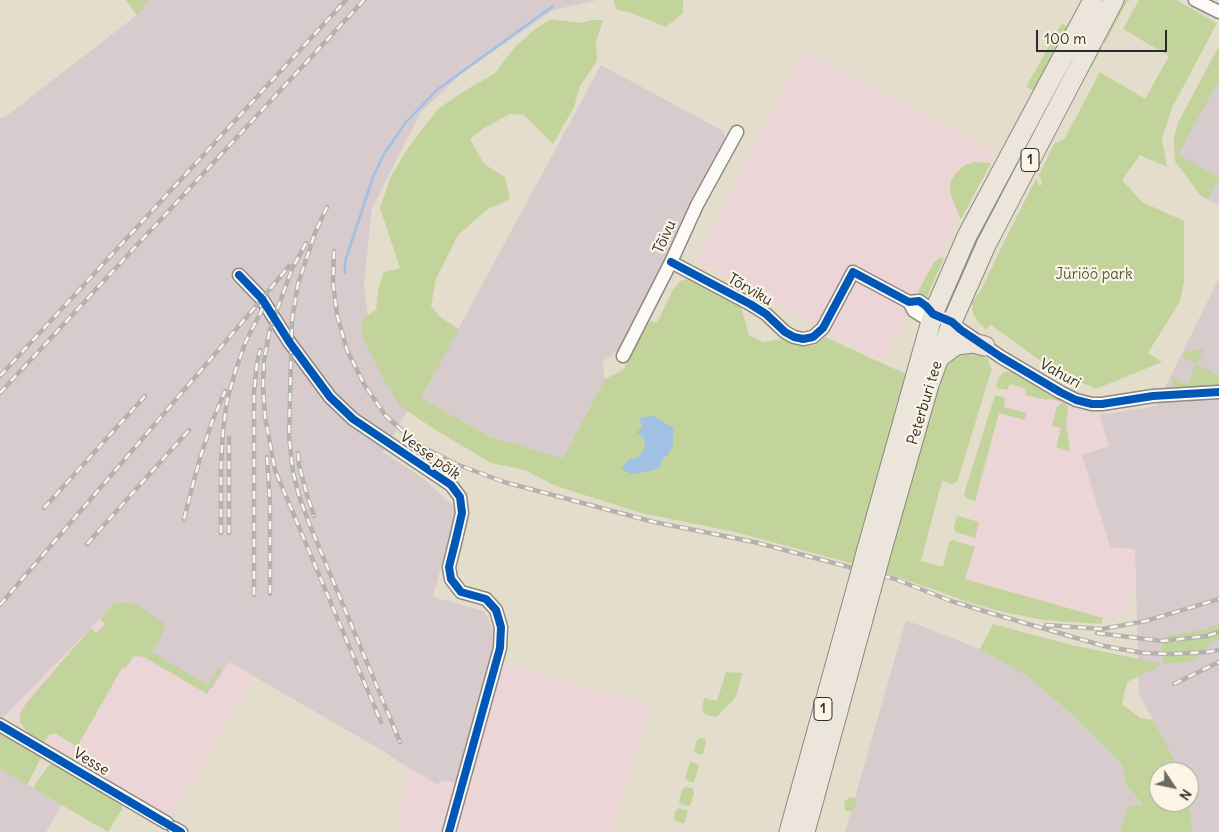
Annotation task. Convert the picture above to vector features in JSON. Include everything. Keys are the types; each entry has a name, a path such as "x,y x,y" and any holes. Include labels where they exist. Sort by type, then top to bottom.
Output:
{"highway":[{"name":"Peterburi tee","path":"805,832 933,314 967,236 1093,0"},
{"name":"Peterburi tee","path":"874,551 938,358 952,322 986,245 1114,0"},
{"path":"1093,40 1122,0"},
{"path":"938,358 956,345 973,343 985,346"},
{"name":"Peterburi tee","path":"789,832 864,588"}],"street":[{"path":"1195,0 1219,12"},
{"name":"Tõivu","path":"623,356 671,262 697,205 737,132"},
{"name":"Tõrviku","path":"671,262 758,309 794,337 803,339 813,337"},
{"name":"Vahuri","path":"813,337 823,328 853,272 909,302 919,302 926,306 933,314 952,322 985,346 1076,400 1092,404 1102,404 1154,396 1219,392"},
{"name":"Vesse põik","path":"239,275 262,299 290,343 330,397 353,419 451,485 460,498 462,513 449,567 451,579 461,592 486,599 496,610 501,628 500,648 449,832"},
{"name":"Vesse","path":"0,725 174,828"}],"shaded area":[{"path":"126,0 598,0 553,10 461,74 421,112 372,208 364,285 369,325 408,410 383,452 424,479 457,509 433,597 484,611 496,634 456,783 441,780 438,785 229,662 212,689 150,652 115,603 0,721 0,118 5,117 137,15"},
{"path":"1219,46 1219,205 1201,196 1175,161 1174,138 1178,123"},
{"path":"806,51 994,152 882,361 695,260 744,168 742,165"},
{"path":"601,65 723,131 726,143 676,233 672,252 622,348 602,362 605,379 563,458 491,437 421,398"},
{"path":"1219,278 1219,832 1193,832 1190,812 1199,812 1199,762 1176,762 1139,694 1135,549 1110,547 1082,455 1109,446 1100,415 1156,406"},
{"path":"1009,373 1057,400 1100,415 1110,446 1082,454 1135,549 1135,578 1127,612 1106,619 1060,615 952,585 1000,413"},
{"path":"115,603 150,652 212,689 229,662 254,677 172,816 163,815 30,736 10,711"},
{"path":"906,620 980,649 1027,676 1069,712 1122,764 1125,783 1143,807 1154,832 845,832"},
{"path":"489,659 650,705 612,832 396,832 408,768 438,785 440,780 456,783"},
{"path":"0,769 62,804 46,832 0,832"}],"green space":[{"path":"126,0 150,0 137,15"},
{"path":"613,0 683,0 683,13 666,27 632,13 617,10"},
{"path":"1125,0 1128,0 1105,43 1101,40"},
{"name":"Jüriöö park","path":"1139,0 1176,0 1217,23 1172,108 1162,138 1167,167 1140,155 1122,180 1142,202 1184,221 1184,282 1180,301 1148,353 1162,362 1096,389 1053,370 990,324 987,330 978,322 973,313 972,303 983,286 1036,179 1040,187 1042,182 1039,175 1054,144 1065,138 1100,72 1145,99 1169,56 1123,29"},
{"path":"551,19 579,23 603,20 596,42 597,61 580,86 574,107 553,144 524,115 510,114 484,128 470,139 484,164 505,177 510,199 488,209 458,235 436,279 431,306 440,317 459,329 421,398 491,437 563,458 605,379 623,370 650,321 657,323 673,290 680,281 689,279 741,307 749,335 763,342 782,339 799,346 816,345 825,337 908,375 854,564 735,532 641,513 556,486 525,470 491,463 400,406 382,376 362,336 362,319 376,310 379,286 384,272 400,268 380,208 391,176 408,148 438,109 494,74 516,46 535,29"},
{"path":"1062,23 1068,27 1035,91 1026,87"},
{"path":"1098,45 1102,48 1067,109"},
{"path":"1219,46 1219,80 1178,155 1219,177 1208,199 1201,196 1175,161 1174,138 1178,123"},
{"path":"974,162 991,163 961,219 950,191 951,180 965,165"},
{"path":"943,257 927,297 923,300 919,297 919,290 934,262"},
{"path":"1204,349 1197,364 1219,376 1219,387 1176,389 1172,382 1172,377 1187,385 1196,364 1182,357 1187,351"},
{"path":"962,350 981,354 988,359 992,368 958,479 952,484 942,481 921,561 943,567 949,542 952,540 975,547 965,579 1103,618 1101,624 1044,620 1003,612 967,602 885,573 943,369 949,357"},
{"path":"1013,371 1021,373 1062,402 1026,395 1026,389 1010,384 1007,390 998,388 996,385 1000,376 1004,372"},
{"path":"995,395 1005,399 1004,407 1027,413 1025,420 999,413 975,501 966,498 964,494"},
{"path":"1060,403 1067,405 1066,423 1070,451 1056,447 1061,428 1052,426 1057,406"},
{"path":"958,516 979,522 975,538 956,532 954,527"},
{"path":"115,603 134,603 165,624 162,635 152,652 208,685 219,667 222,669 207,694 144,657 133,657 125,669 122,668 77,747 55,733 49,735 44,742 28,733 20,722 20,713 27,702 91,628 96,633 105,624 100,619"},
{"path":"993,624 1071,645 1163,664 1127,682 1122,704 1140,718 1153,720 1176,762 1149,762 1149,812 1190,812 1193,832 1120,832 1128,805 1143,806 1125,783 1122,764 1069,712 1027,676 980,649"},
{"path":"1219,624 1219,640 1206,647 1201,656 1190,662 1163,664 1162,637 1203,630"},
{"path":"726,672 742,673 737,694 716,717 706,715 702,710 704,698 717,701"},
{"path":"0,731 42,756 27,785 0,769"},
{"path":"704,738 706,741 703,755 696,753 694,750 697,740"},
{"path":"54,762 123,803 122,809 108,832 33,788 47,767"},
{"path":"690,762 699,766 694,783 685,779"},
{"path":"685,787 692,788 694,792 690,806 679,802 682,790"},
{"path":"850,797 855,798 856,802 852,811 847,811 844,805 845,801"},
{"path":"678,808 688,811 684,824 674,820 675,812"}],"water":[{"path":"654,416 673,428 673,444 668,455 663,458 660,466 654,470 632,474 621,469 628,460 639,457 645,447 644,438 637,432 643,427 639,418"}],"waterway":[{"path":"345,273 345,262 373,177 384,154 406,122 438,89 553,6"}],"railway":[{"path":"0,376 346,0"},
{"path":"0,393 364,0"},
{"path":"327,207 315,233 298,284 292,320 289,436 293,472 309,523 400,742"},
{"path":"306,243 292,269 270,329 264,360 265,417 275,470 381,722"},
{"path":"334,251 333,283 337,315 347,350 364,384 385,415 407,435 423,447 456,464 504,482 654,522 754,542 895,579 951,601 1104,646 1143,653 1172,654 1219,650"},
{"path":"0,605 289,266"},
{"path":"221,533 221,464 227,401 246,341 266,302"},
{"path":"254,595 254,392 260,350"},
{"path":"184,519 201,455 225,391"},
{"path":"44,508 145,396"},
{"path":"87,544 189,430"},
{"path":"229,438 229,533"},
{"path":"298,453 299,465 314,516"},
{"path":"267,457 270,503 270,594"},
{"path":"1046,625 1102,629 1146,621 1219,599"},
{"path":"1097,633 1162,641 1207,636 1219,632"},
{"path":"1174,684 1219,662"}],"cycle path":[{"path":"671,262 750,304 766,314 785,332 794,337 803,339 813,337 823,328 853,272 909,302 919,301 933,314 952,322 1001,357 1076,400 1092,404 1102,404 1153,396 1219,392"},
{"path":"239,275 262,299 290,343 330,397 353,419 451,485 460,497 462,513 449,567 451,579 461,592 486,599 496,610 501,627 500,648 449,832"},
{"path":"0,725 181,832"}]}
